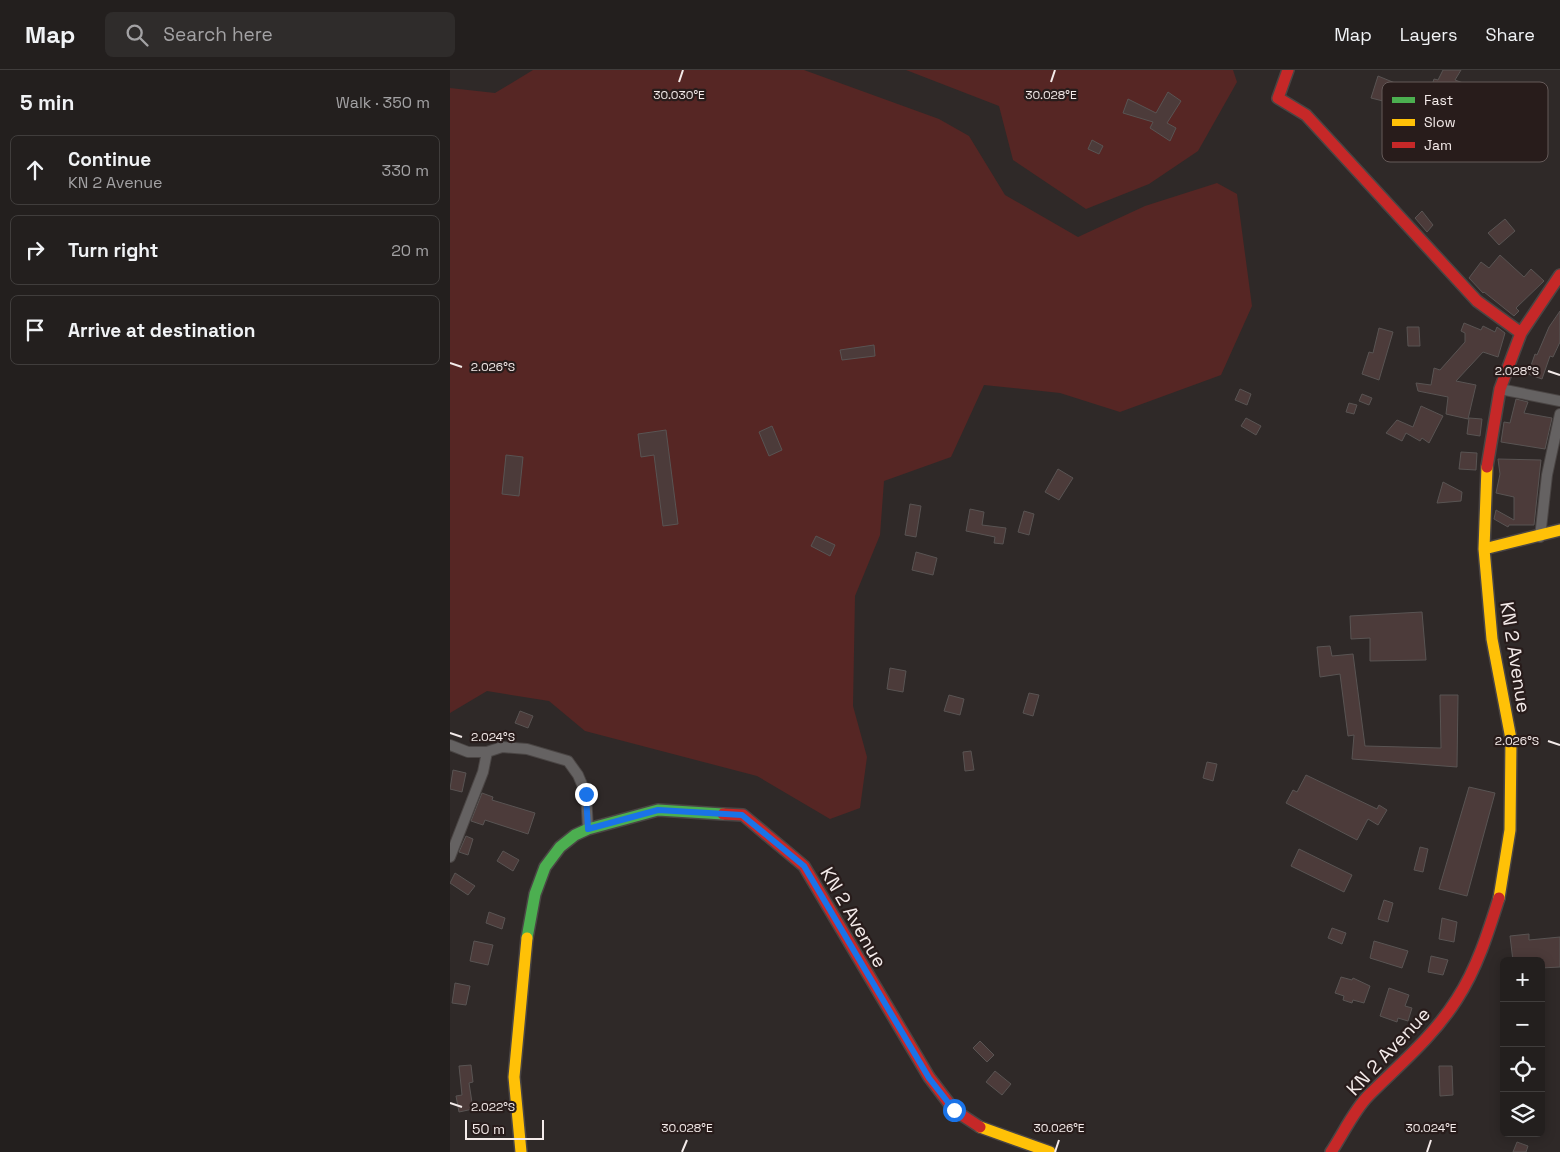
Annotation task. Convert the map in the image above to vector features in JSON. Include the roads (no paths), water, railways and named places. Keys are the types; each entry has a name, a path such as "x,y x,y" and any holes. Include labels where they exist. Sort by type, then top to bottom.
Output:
{"main road":[{"path":"1288,70 1278,98 1306,115 1377,190 1477,301 1521,333"},
{"name":"KN 2 Avenue","path":"1331,1152 1368,1096 1390,1077 1432,1034 1457,999 1480,956 1501,892 1510,830 1511,739 1492,640 1484,549 1487,455 1500,388 1521,333 1560,275"},
{"path":"1484,549 1540,537 1560,530"},
{"name":"KN 2 Avenue","path":"522,1152 516,1114 514,1077 528,929 535,894 545,867 560,847 588,829 658,810 742,815 804,866 929,1078 954,1110 981,1128 1050,1152"}],"street":[{"path":"1500,388 1560,401"},
{"path":"1540,537 1547,475 1560,414"},
{"path":"450,744 468,752 487,752 502,747 527,749 568,761 578,775 586,794 588,829"},
{"path":"450,857 483,772 487,752"}]}
